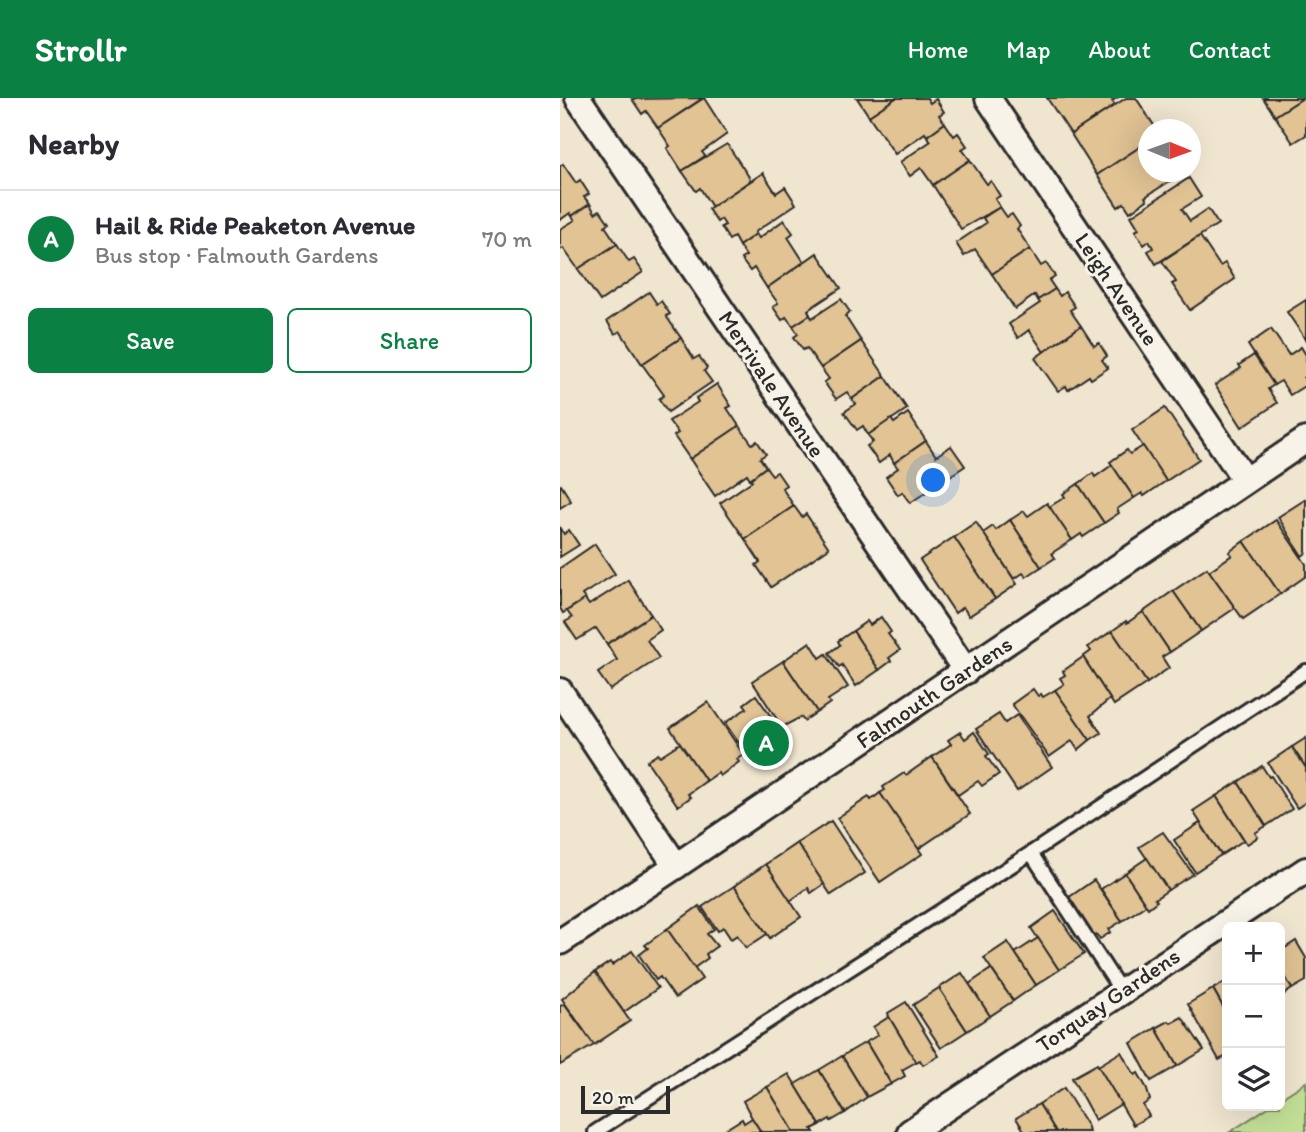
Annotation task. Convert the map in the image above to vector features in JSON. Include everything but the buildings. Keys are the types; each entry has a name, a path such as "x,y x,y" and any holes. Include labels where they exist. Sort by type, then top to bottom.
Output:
{"street":[{"name":"Merrivale Avenue","path":"578,98 966,671"},
{"name":"Leigh Avenue","path":"988,98 1245,480"},
{"name":"Falmouth Gardens","path":"560,942 1306,440"},
{"path":"560,691 676,866"},
{"name":"Torquay Gardens","path":"910,1132 1306,870"}],"lane":[{"path":"595,1132 1031,853 1306,671"},
{"path":"1031,853 1121,992"}],"green space":[{"path":"1306,1082 1306,1132 1230,1132 1262,1111 1285,1111 1285,1096"}],"place":[{"name":"Hail & Ride Peaketon Avenue","path":"766,743"}]}
